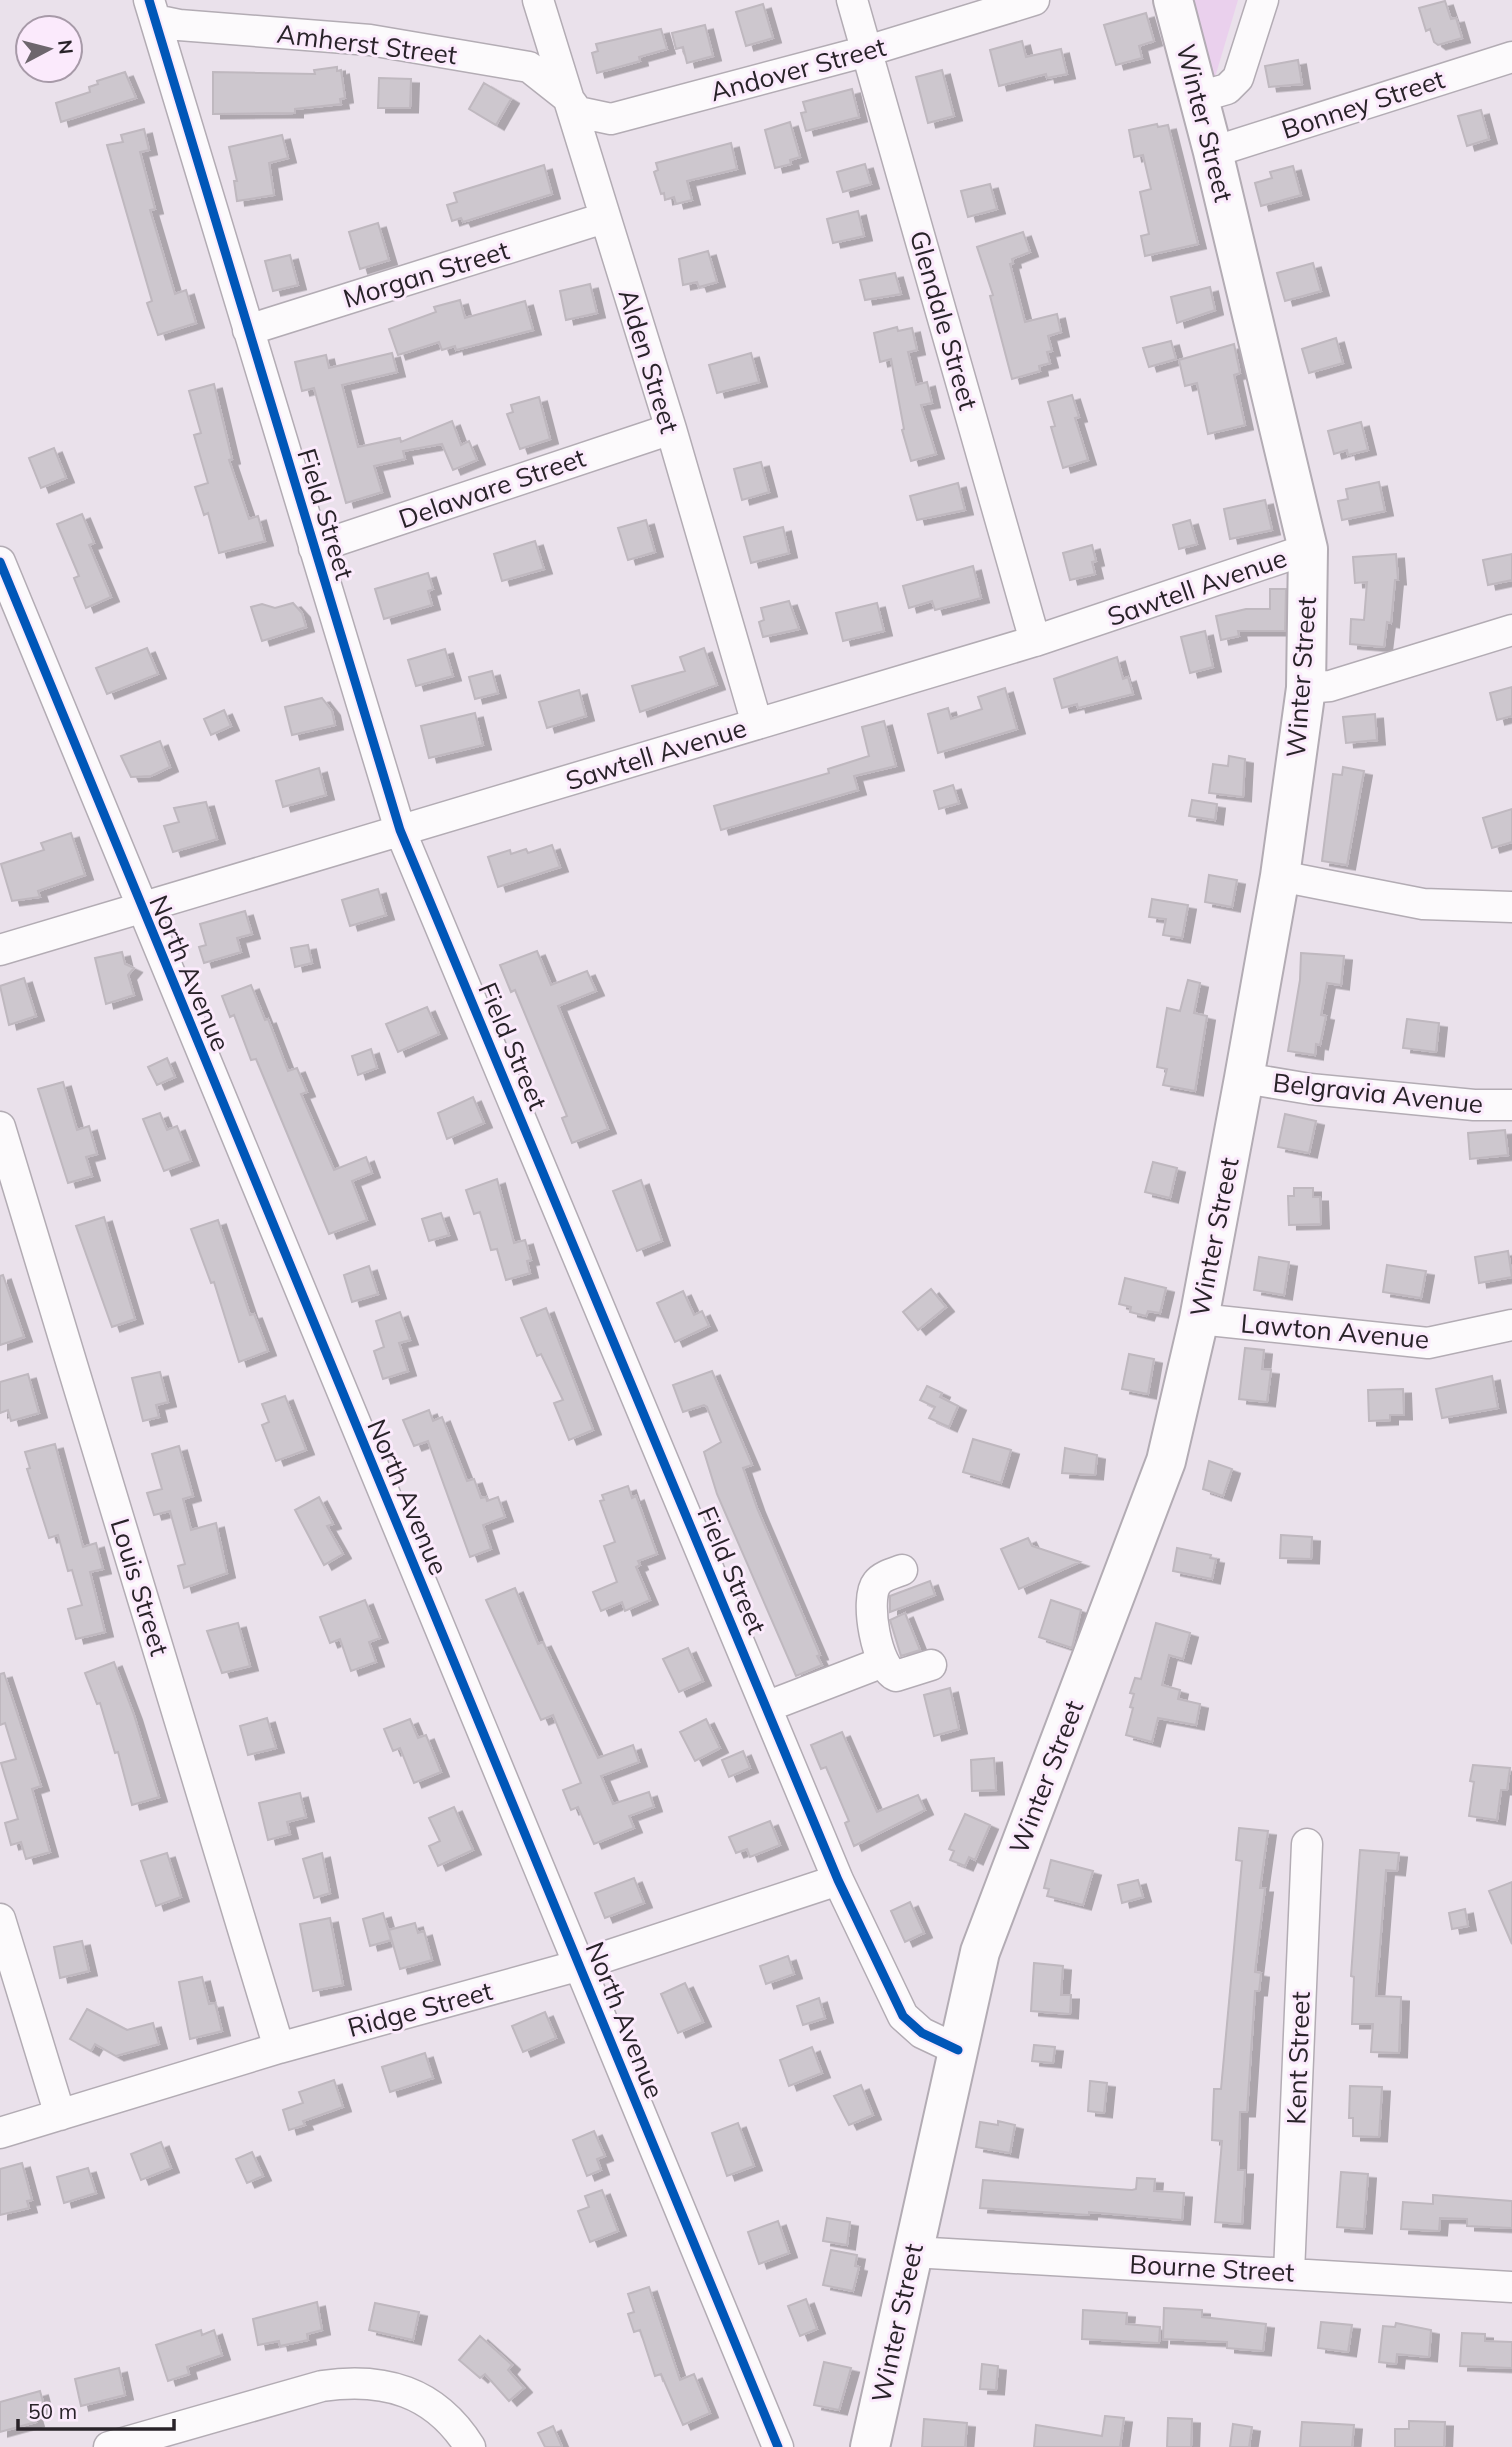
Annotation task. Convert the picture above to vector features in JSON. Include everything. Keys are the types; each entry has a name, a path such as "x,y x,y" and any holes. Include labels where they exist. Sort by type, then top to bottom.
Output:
{"main road":[{"name":"Winter Street","path":"870,2447 979,1952 1166,1461 1199,1319 1244,1078 1280,876 1306,688 1308,549 1213,152 1173,0"}],"street":[{"name":"Alden Street","path":"538,0 671,429 757,724"},
{"name":"Glendale Street","path":"852,0 1035,641"},
{"name":"Andover Street","path":"567,97 578,112 611,119 867,51 1034,0"},
{"path":"1199,97 1227,89 1238,78 1263,0"},
{"name":"Amherst Street","path":"152,10 179,25 370,40 529,67 567,97"},
{"name":"Field Street","path":"152,10 400,830 838,1880 903,2016 922,2033 958,2050"},
{"name":"Bonney Street","path":"1213,152 1512,57"},
{"name":"Morgan Street","path":"248,330 604,218"},
{"name":"Delaware Street","path":"314,548 671,429"},
{"name":"Sawtell Avenue","path":"0,950 1035,641 1308,549"},
{"name":"North Avenue","path":"0,562 778,2447"},
{"path":"1306,688 1330,687 1512,630"},
{"path":"1280,876 1423,904 1512,906"},
{"name":"Belgravia Avenue","path":"1244,1078 1310,1089 1474,1105 1512,1105"},
{"name":"Louis Street","path":"0,1126 279,2048"},
{"name":"Lawton Avenue","path":"1199,1319 1428,1343 1512,1325"},
{"path":"902,1570 878,1580 873,1590 875,1635 883,1662 887,1670 896,1676 931,1665"},
{"path":"766,1707 883,1662"},
{"name":"Kent Street","path":"1289,2273 1307,1844"},
{"name":"Ridge Street","path":"0,2133 279,2048 580,1965 838,1880"},
{"path":"0,1919 60,2115"},
{"name":"Bourne Street","path":"913,2252 1512,2287"},
{"path":"109,2447 322,2386 358,2381 393,2386 420,2399 444,2416 470,2447"}],"shaded area":[{"path":"1191,0 1238,0 1213,84"}],"building":[{"path":"1445,1 1451,19 1456,18 1462,38 1438,45 1434,42 1430,29 1426,31 1419,8"},
{"path":"763,4 773,38 746,46 736,12"},
{"path":"1146,13 1154,41 1139,46 1142,58 1116,65 1104,25"},
{"path":"705,25 713,56 687,63 683,47 676,49 672,33"},
{"path":"661,29 667,49 639,57 640,61 597,73 592,53 598,51 596,44"},
{"path":"1022,41 1026,57 1061,49 1067,74 1047,78 1046,74 999,86 990,50"},
{"path":"1298,60 1302,84 1269,87 1265,66"},
{"path":"337,67 337,71 341,70 345,98 340,99 341,104 295,109 295,113 213,114 213,72 315,74 314,70"},
{"path":"942,70 954,116 928,123 916,77"},
{"path":"125,72 136,98 61,122 56,103 90,92 89,87 98,84 97,81"},
{"path":"379,78 411,79 410,108 378,108"},
{"path":"484,83 511,99 496,125 469,109"},
{"path":"852,89 859,117 806,131 801,113 806,112 803,102"},
{"path":"1481,110 1489,139 1467,146 1458,116"},
{"path":"790,122 800,157 790,160 791,164 775,168 765,130"},
{"path":"1157,124 1158,127 1168,125 1198,244 1145,256 1141,236 1149,234 1140,192 1151,189 1143,155 1134,157 1129,130"},
{"path":"144,129 149,150 140,152 155,209 150,210 175,294 186,290 196,323 158,335 147,303 152,301 107,145 123,142 121,135"},
{"path":"282,135 288,158 269,163 274,195 237,201 234,181 237,181 229,147"},
{"path":"731,143 737,169 687,181 692,200 676,204 674,197 665,200 654,172 658,170 656,163"},
{"path":"865,164 871,184 843,192 837,172"},
{"path":"544,165 552,194 463,222 461,218 452,221 447,205 457,202 454,193"},
{"path":"1293,166 1301,195 1261,206 1255,183 1272,178 1270,172"},
{"path":"990,184 997,209 968,217 961,191"},
{"path":"858,211 864,236 833,243 827,219"},
{"path":"378,223 389,260 360,269 349,232"},
{"path":"1023,232 1030,252 1012,259 1013,263 1010,264 1025,322 1057,314 1061,332 1048,336 1052,351 1047,352 1050,363 1039,366 1040,371 1012,379 990,296 993,295 977,247"},
{"path":"708,251 717,282 699,287 697,282 683,285 679,259"},
{"path":"290,255 298,285 273,291 265,261"},
{"path":"1313,263 1321,291 1285,301 1277,273"},
{"path":"895,273 901,294 865,300 860,280"},
{"path":"590,284 597,313 566,320 560,291"},
{"path":"1210,287 1215,310 1177,323 1171,297"},
{"path":"460,300 465,318 525,301 533,330 456,350 455,346 442,350 439,342 398,355 389,329 436,312 434,307"},
{"path":"897,327 898,331 912,328 917,350 908,352 916,385 927,382 932,403 921,405 936,454 911,461 902,430 904,429 891,359 880,362 874,333"},
{"path":"1336,338 1343,363 1309,373 1302,349"},
{"path":"1171,341 1176,359 1149,367 1143,348"},
{"path":"1234,344 1240,373 1234,375 1245,425 1208,434 1197,383 1185,386 1179,360"},
{"path":"392,353 397,372 342,385 358,447 400,438 401,442 452,421 461,445 469,441 477,460 453,470 442,444 403,451 405,459 374,466 382,492 346,503 314,388 302,391 295,362 326,355 329,368"},
{"path":"751,353 759,382 717,393 709,365"},
{"path":"214,384 232,459 229,460 249,519 258,516 265,541 219,553 208,513 204,515 195,487 208,483 194,435 201,433 189,391"},
{"path":"1072,395 1079,417 1075,418 1088,460 1063,468 1051,427 1055,426 1048,402"},
{"path":"539,397 550,439 520,449 507,414 513,412 511,405"},
{"path":"1361,422 1368,450 1348,455 1347,450 1334,454 1328,431"},
{"path":"54,448 66,478 41,488 29,458"},
{"path":"761,462 769,492 742,500 734,469"},
{"path":"1379,482 1385,511 1342,520 1338,501 1348,499 1346,489"},
{"path":"958,483 965,510 917,520 910,496"},
{"path":"1265,500 1272,530 1230,539 1224,509"},
{"path":"82,514 94,543 89,545 111,597 86,608 74,578 79,576 57,524"},
{"path":"646,520 655,552 628,560 618,528"},
{"path":"1190,520 1197,544 1179,549 1173,525"},
{"path":"783,527 789,553 751,563 744,537"},
{"path":"535,541 544,569 502,581 494,554"},
{"path":"1092,545 1096,561 1092,562 1095,574 1070,580 1063,553"},
{"path":"1396,554 1398,580 1395,580 1391,623 1387,622 1384,647 1350,644 1351,619 1364,620 1367,582 1355,583 1353,557"},
{"path":"1512,554 1512,580 1488,585 1483,560"},
{"path":"973,566 981,598 935,610 932,601 909,608 903,586"},
{"path":"428,573 433,589 428,591 432,605 384,619 375,589"},
{"path":"1270,589 1286,589 1285,631 1238,631 1239,636 1221,640 1216,616 1246,609 1270,609"},
{"path":"789,601 799,629 763,637 759,622 764,620 761,608"},
{"path":"293,603 302,613 306,627 262,641 251,607 262,604 275,608"},
{"path":"877,603 884,631 843,641 836,613"},
{"path":"1205,631 1213,667 1190,673 1181,637"},
{"path":"147,648 158,674 107,694 96,668"},
{"path":"704,648 717,685 640,712 632,686 685,671 680,657"},
{"path":"445,649 453,676 416,686 408,660"},
{"path":"1117,657 1123,679 1128,677 1133,694 1078,708 1077,704 1062,708 1054,679"},
{"path":"492,671 498,693 475,699 469,677"},
{"path":"1512,687 1512,716 1497,720 1490,693"},
{"path":"1005,688 1017,729 938,753 928,714 948,708 951,719 982,709 978,697"},
{"path":"579,690 586,716 547,728 539,702"},
{"path":"322,698 332,711 335,725 292,735 285,707"},
{"path":"224,710 231,726 211,735 204,719"},
{"path":"475,713 483,745 429,758 421,726"},
{"path":"1375,714 1377,740 1346,743 1343,717"},
{"path":"884,721 896,766 854,776 858,790 721,830 714,806 829,773 828,769 869,756 862,727"},
{"path":"160,741 170,767 151,776 131,777 121,756"},
{"path":"1229,756 1245,759 1243,797 1209,793 1213,764 1228,766"},
{"path":"1343,767 1364,771 1347,865 1322,861 1333,774 1342,775"},
{"path":"319,768 326,795 283,807 276,781"},
{"path":"953,785 959,803 939,809 934,791"},
{"path":"1192,800 1217,804 1215,820 1189,816"},
{"path":"206,802 217,839 173,852 164,826 179,822 174,808"},
{"path":"1512,809 1512,842 1492,848 1483,818"},
{"path":"71,833 85,875 38,891 40,897 12,901 1,864 44,850 41,843"},
{"path":"552,845 560,867 498,887 488,857 510,850 511,854 526,849 528,853"},
{"path":"1209,875 1237,880 1232,907 1205,902"},
{"path":"378,889 386,915 350,926 342,900"},
{"path":"1152,899 1188,905 1182,938 1163,935 1166,919 1149,917"},
{"path":"245,911 252,934 237,938 241,952 204,963 199,947 206,945 200,924"},
{"path":"308,945 312,963 295,967 291,948"},
{"path":"537,951 551,985 587,971 596,991 558,1006 608,1129 572,1143 562,1118 567,1116 515,990 511,992 500,965"},
{"path":"122,952 125,964 134,968 128,975 134,995 106,1004 95,958"},
{"path":"1301,953 1344,956 1341,985 1327,983 1321,1015 1326,1016 1315,1055 1288,1051 1300,980"},
{"path":"24,978 36,1016 9,1025 0,986"},
{"path":"1188,980 1200,983 1194,1013 1207,1016 1195,1091 1163,1085 1167,1069 1157,1067 1167,1008 1180,1011"},
{"path":"251,985 265,1020 268,1019 288,1071 297,1068 307,1092 301,1094 334,1170 366,1157 372,1173 352,1181 367,1220 329,1234 256,1059 251,1060 234,1015 230,1017 222,996"},
{"path":"427,1007 439,1034 398,1052 386,1024"},
{"path":"1407,1019 1439,1023 1436,1052 1403,1048"},
{"path":"371,1049 377,1068 358,1075 352,1056"},
{"path":"167,1058 175,1077 157,1085 148,1067"},
{"path":"63,1082 77,1130 89,1126 97,1154 86,1157 92,1176 68,1183 38,1089"},
{"path":"473,1097 484,1123 447,1139 438,1113"},
{"path":"160,1113 167,1130 177,1126 191,1161 164,1171 143,1119"},
{"path":"1285,1114 1316,1121 1309,1153 1278,1147"},
{"path":"1505,1130 1508,1155 1470,1159 1468,1133"},
{"path":"1153,1162 1177,1168 1170,1198 1145,1192"},
{"path":"497,1179 514,1243 525,1240 531,1260 527,1261 530,1273 506,1280 497,1249 491,1250 480,1212 474,1214 466,1190"},
{"path":"641,1180 662,1241 637,1251 613,1191"},
{"path":"1294,1188 1313,1188 1313,1197 1320,1197 1321,1224 1289,1225 1288,1196 1294,1196"},
{"path":"441,1213 449,1235 429,1241 422,1219"},
{"path":"104,1217 135,1319 112,1327 76,1226"},
{"path":"218,1220 250,1315 254,1314 268,1351 239,1362 214,1282 211,1283 191,1229"},
{"path":"1508,1251 1512,1277 1479,1283 1475,1257"},
{"path":"1259,1257 1289,1262 1284,1295 1254,1290"},
{"path":"1387,1265 1426,1271 1421,1298 1383,1292"},
{"path":"369,1266 378,1294 352,1302 344,1275"},
{"path":"3,1275 24,1337 0,1345 0,1276"},
{"path":"1125,1278 1166,1288 1160,1313 1148,1311 1146,1316 1130,1312 1131,1307 1119,1304"},
{"path":"931,1289 946,1307 918,1330 903,1312"},
{"path":"683,1291 694,1315 702,1311 709,1326 675,1342 657,1303"},
{"path":"546,1308 593,1430 569,1440 554,1403 563,1400 541,1354 537,1356 521,1318"},
{"path":"400,1312 410,1340 399,1343 408,1371 383,1379 374,1351 384,1347 376,1321"},
{"path":"1245,1348 1264,1350 1262,1369 1271,1370 1267,1402 1239,1399"},
{"path":"1129,1354 1154,1359 1148,1394 1122,1389"},
{"path":"712,1371 752,1465 743,1468 757,1508 820,1655 817,1656 822,1665 796,1676 717,1494 704,1452 721,1442 707,1407 704,1405 683,1412 673,1385"},
{"path":"160,1372 168,1402 156,1405 159,1417 143,1421 132,1378"},
{"path":"28,1374 39,1413 11,1421 8,1410 0,1413 0,1382"},
{"path":"1492,1376 1498,1408 1442,1418 1436,1389"},
{"path":"927,1386 942,1393 940,1397 958,1406 949,1427 929,1418 935,1407 920,1400"},
{"path":"1403,1389 1404,1415 1390,1415 1390,1420 1369,1421 1368,1390"},
{"path":"285,1396 306,1450 276,1461 262,1425 269,1422 262,1404"},
{"path":"429,1410 433,1421 442,1417 467,1481 474,1479 481,1498 486,1497 487,1501 498,1497 505,1517 483,1525 491,1549 470,1557 428,1441 414,1446 403,1420"},
{"path":"973,1439 1011,1450 1001,1483 963,1472"},
{"path":"55,1444 83,1547 96,1543 103,1569 90,1572 105,1632 76,1639 68,1609 82,1605 72,1570 68,1571 58,1535 49,1538 27,1469 30,1468 25,1452"},
{"path":"179,1446 193,1496 183,1499 191,1530 216,1523 227,1573 184,1588 178,1566 185,1564 170,1511 154,1515 147,1493 162,1489 152,1454"},
{"path":"1065,1448 1097,1455 1095,1475 1062,1473"},
{"path":"1209,1461 1232,1469 1223,1496 1203,1489"},
{"path":"628,1486 632,1498 636,1496 657,1554 638,1561 640,1565 636,1567 650,1600 625,1611 622,1602 601,1611 593,1592 617,1582 604,1546 615,1542 600,1501 604,1500 602,1495"},
{"path":"319,1497 333,1524 327,1526 343,1554 324,1565 295,1510"},
{"path":"1281,1535 1312,1537 1311,1559 1280,1558"},
{"path":"1028,1538 1032,1546 1080,1562 1019,1589 1001,1549"},
{"path":"1177,1548 1211,1555 1210,1558 1216,1559 1212,1579 1173,1571"},
{"path":"930,1581 935,1595 890,1612 890,1596"},
{"path":"515,1588 538,1644 543,1642 598,1758 633,1745 639,1762 601,1776 613,1804 649,1792 654,1807 629,1816 634,1828 594,1844 578,1807 571,1810 563,1790 581,1783 553,1715 541,1720 486,1600"},
{"path":"365,1600 380,1638 369,1642 376,1662 351,1671 340,1639 330,1643 320,1617"},
{"path":"1051,1600 1081,1610 1072,1648 1039,1637"},
{"path":"905,1613 920,1650 901,1656 890,1620"},
{"path":"238,1623 250,1666 222,1673 207,1631"},
{"path":"1156,1623 1190,1633 1183,1659 1169,1655 1162,1685 1180,1690 1178,1699 1200,1704 1196,1725 1158,1718 1152,1742 1126,1735 1133,1708 1130,1707 1134,1694 1130,1693 1135,1678 1141,1679"},
{"path":"688,1648 703,1681 679,1692 663,1659"},
{"path":"114,1662 134,1715 159,1797 132,1805 118,1752 115,1753 100,1703 97,1704 85,1673"},
{"path":"4,1673 41,1786 32,1789 50,1852 26,1859 21,1842 11,1845 5,1823 18,1819 1,1763 16,1759 5,1723 0,1725 0,1674"},
{"path":"950,1688 959,1729 934,1736 924,1695"},
{"path":"267,1718 276,1748 248,1755 240,1726"},
{"path":"410,1719 418,1738 426,1735 441,1772 414,1783 400,1748 393,1751 384,1729"},
{"path":"706,1719 720,1748 695,1761 680,1732"},
{"path":"842,1732 877,1812 918,1795 925,1810 854,1846 845,1823 849,1821 826,1767 821,1769 811,1745"},
{"path":"743,1751 750,1768 729,1777 722,1760"},
{"path":"994,1758 996,1790 972,1791 971,1760"},
{"path":"1473,1765 1510,1768 1507,1790 1501,1790 1497,1820 1469,1816 1474,1782 1470,1781"},
{"path":"300,1793 306,1817 287,1822 290,1834 268,1840 259,1803"},
{"path":"454,1807 473,1850 438,1866 429,1846 440,1841 429,1818"},
{"path":"965,1814 990,1825 975,1860 969,1857 965,1866 950,1860 954,1851 949,1849"},
{"path":"770,1821 780,1845 750,1857 747,1849 736,1853 729,1837"},
{"path":"1239,1828 1268,1831 1260,1888 1265,1888 1255,1972 1261,1973 1259,1991 1255,1991 1247,2112 1240,2112 1238,2170 1245,2170 1242,2224 1215,2222 1222,2141 1212,2140 1214,2089 1221,2089 1242,1861 1236,1860"},
{"path":"1360,1850 1399,1853 1397,1871 1386,1870 1376,1996 1401,1997 1399,2053 1371,2052 1373,2024 1352,2024 1354,1977 1351,1976"},
{"path":"167,1853 181,1897 156,1906 141,1861"},
{"path":"322,1853 330,1893 314,1898 303,1859"},
{"path":"1051,1860 1093,1871 1083,1905 1047,1896 1049,1889 1044,1888"},
{"path":"634,1878 644,1903 605,1918 595,1893"},
{"path":"1138,1880 1143,1897 1122,1903 1118,1885"},
{"path":"1512,1882 1512,1944 1489,1891"},
{"path":"910,1902 924,1933 905,1942 891,1911"},
{"path":"1465,1909 1468,1926 1452,1929 1449,1913"},
{"path":"383,1913 391,1940 370,1946 363,1919"},
{"path":"330,1918 343,1985 313,1991 300,1924"},
{"path":"415,1923 418,1933 424,1931 432,1960 400,1969 389,1930"},
{"path":"82,1941 89,1971 60,1978 54,1947"},
{"path":"788,1956 794,1974 766,1984 760,1966"},
{"path":"1034,1963 1063,1966 1061,1995 1071,1995 1070,2014 1031,2011"},
{"path":"202,1977 209,2004 215,2003 222,2031 190,2039 179,1982"},
{"path":"685,1983 703,2022 678,2033 661,1994"},
{"path":"819,1998 825,2018 803,2025 797,2006"},
{"path":"87,2009 127,2030 153,2023 159,2044 116,2056 95,2044 91,2051 70,2039"},
{"path":"545,2012 556,2038 523,2052 512,2026"},
{"path":"1034,2045 1055,2047 1053,2063 1032,2061"},
{"path":"812,2047 822,2073 789,2086 780,2060"},
{"path":"425,2053 433,2078 390,2092 382,2067"},
{"path":"334,2080 343,2107 303,2121 305,2125 289,2130 283,2110 303,2103 299,2092"},
{"path":"1090,2081 1107,2083 1104,2113 1088,2111"},
{"path":"861,2085 873,2115 849,2125 834,2096"},
{"path":"1350,2086 1382,2087 1379,2137 1353,2136 1353,2118 1349,2118"},
{"path":"998,2121 1015,2125 1010,2153 976,2147 980,2122 998,2125"},
{"path":"738,2123 754,2166 727,2176 712,2133"},
{"path":"594,2131 605,2156 597,2159 601,2170 587,2176 573,2140"},
{"path":"161,2142 171,2168 141,2180 131,2154"},
{"path":"252,2152 263,2176 247,2183 236,2159"},
{"path":"22,2163 32,2200 27,2201 29,2208 0,2215 0,2169"},
{"path":"88,2168 96,2193 64,2203 57,2177"},
{"path":"1341,2172 1368,2174 1364,2229 1337,2227"},
{"path":"1137,2178 1155,2179 1154,2191 1184,2193 1182,2220 1089,2212 1089,2215 980,2208 983,2180 1132,2190 1136,2189"},
{"path":"602,2190 618,2231 590,2242 578,2211 589,2207 585,2196"},
{"path":"1433,2195 1512,2201 1512,2228 1467,2226 1467,2219 1440,2218 1439,2231 1401,2229 1403,2202 1433,2204"},
{"path":"827,2218 850,2222 847,2245 823,2241"},
{"path":"778,2221 789,2253 759,2264 748,2232"},
{"path":"831,2250 857,2255 855,2266 859,2267 853,2291 823,2285"},
{"path":"649,2287 680,2380 694,2374 710,2413 683,2425 661,2374 655,2376 640,2330 634,2332 628,2314 634,2312 628,2294"},
{"path":"806,2299 817,2329 800,2336 788,2306"},
{"path":"317,2302 322,2330 307,2334 308,2340 280,2346 279,2341 258,2345 253,2319"},
{"path":"375,2303 419,2312 413,2340 369,2330"},
{"path":"1164,2308 1202,2310 1202,2317 1266,2324 1263,2351 1227,2348 1227,2342 1163,2339"},
{"path":"1083,2310 1127,2313 1126,2324 1160,2327 1159,2343 1082,2339"},
{"path":"1321,2322 1352,2325 1348,2352 1318,2348"},
{"path":"1396,2323 1431,2330 1429,2357 1397,2354 1396,2364 1379,2362 1383,2326 1395,2327"},
{"path":"201,2330 202,2335 214,2330 222,2355 187,2367 189,2374 168,2381 156,2345"},
{"path":"1462,2333 1485,2334 1485,2341 1512,2342 1512,2368 1460,2366"},
{"path":"480,2336 512,2365 508,2370 524,2388 509,2401 485,2374 480,2378 459,2360"},
{"path":"824,2362 851,2368 839,2410 814,2405"},
{"path":"982,2364 998,2366 996,2390 980,2389"},
{"path":"119,2368 125,2395 81,2406 75,2379"},
{"path":"40,2391 45,2409 33,2412 36,2422 0,2432 0,2402"},
{"path":"1105,2416 1124,2418 1120,2447 1034,2447 1036,2425 1102,2436"},
{"path":"1168,2418 1192,2419 1191,2447 1167,2447"},
{"path":"924,2419 967,2423 965,2447 922,2447"},
{"path":"1409,2421 1445,2422 1444,2447 1395,2447 1395,2429 1409,2429"},
{"path":"1302,2422 1354,2425 1352,2447 1300,2447"},
{"path":"1233,2424 1252,2427 1249,2447 1230,2447"},
{"path":"553,2426 562,2447 545,2447 538,2433"}],"cycle path":[{"path":"149,0 400,830 838,1880 903,2016 922,2033 958,2050"},
{"path":"0,562 778,2447"}]}
